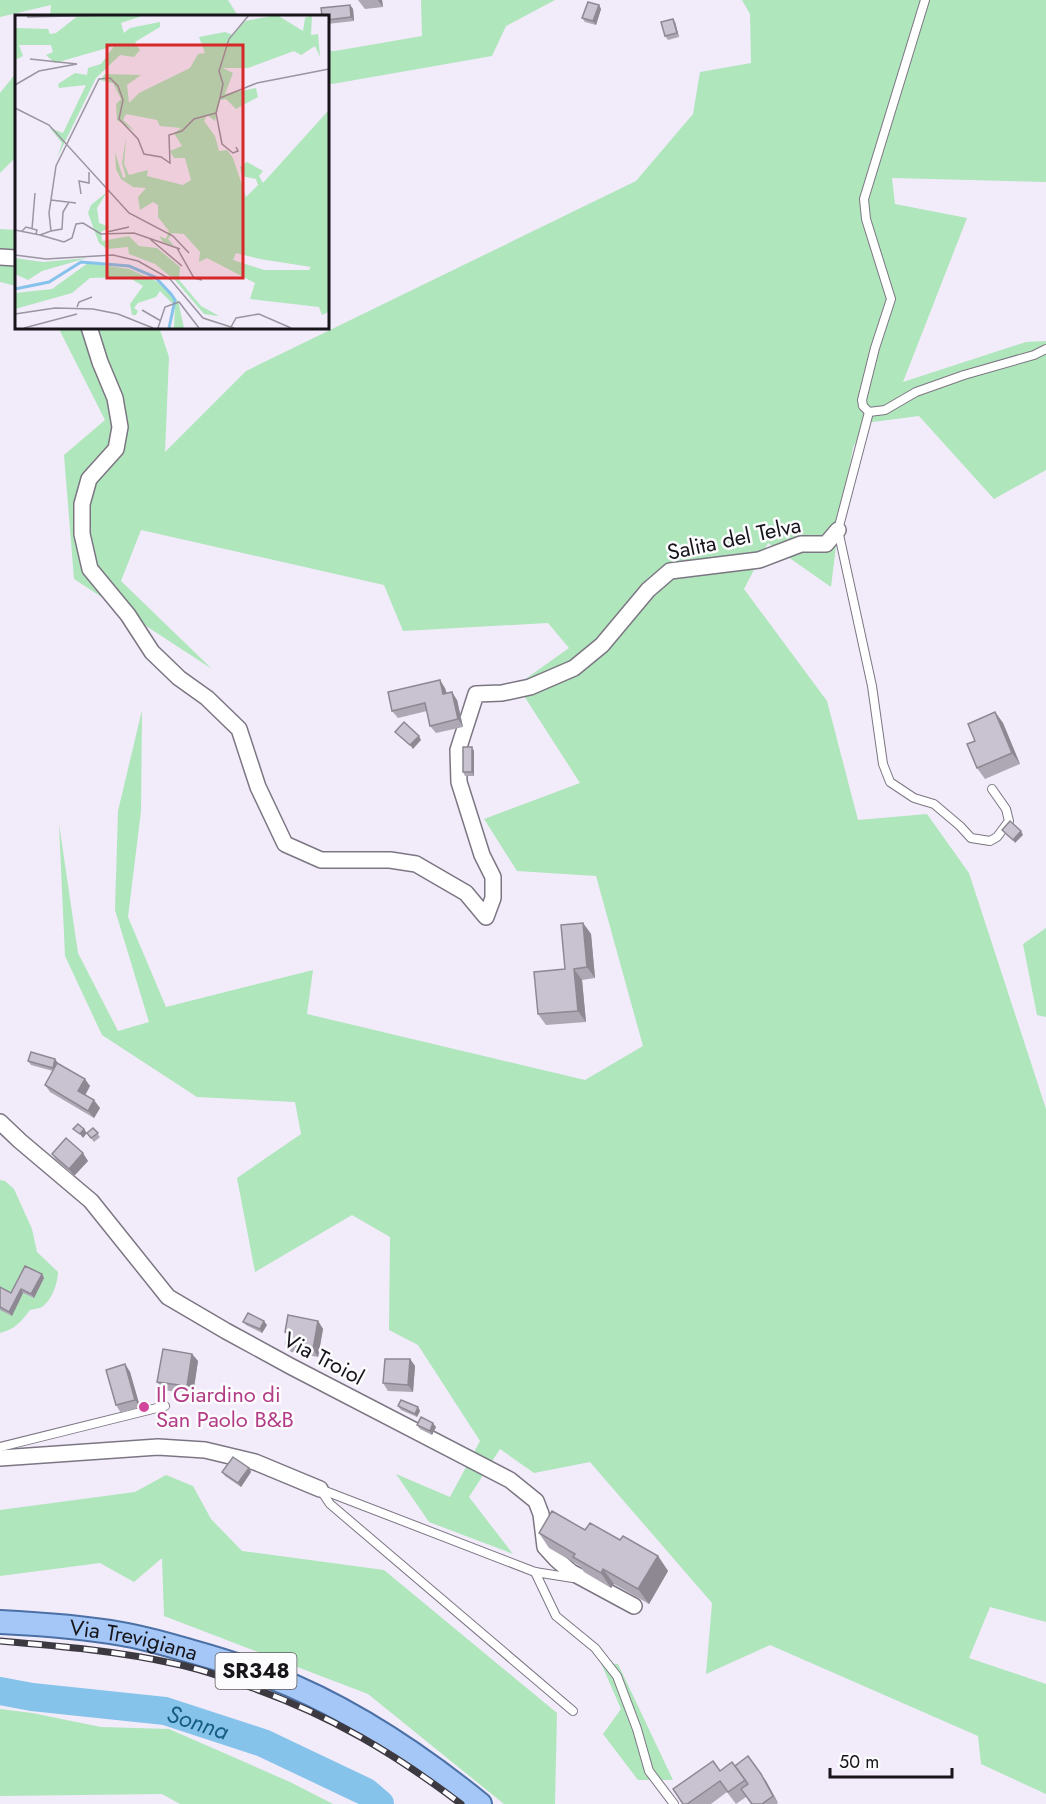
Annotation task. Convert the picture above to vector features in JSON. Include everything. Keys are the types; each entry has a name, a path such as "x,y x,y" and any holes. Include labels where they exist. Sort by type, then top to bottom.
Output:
{"main road":[{"name":"Via Trevigiana","path":"0,1622 44,1624 123,1634 240,1665 314,1696 385,1736 447,1777 480,1804"}],"street":[{"path":"0,257 15,258"},
{"name":"Salita del Telva","path":"89,328 115,398 120,427 116,449 89,479 82,504 82,534 90,569 128,615 152,652 179,678 207,698 239,729 258,787 285,844 321,860 390,860 416,864 466,893 486,917 493,898 493,877 482,855 459,782 458,750 476,694 502,693 530,687 574,668 602,645 648,590 670,572 759,560 801,544 826,544 838,530"},
{"name":"Via Troiol","path":"0,1122 20,1142 91,1201 168,1297 226,1331 510,1480 536,1501 541,1514 545,1547 577,1576 634,1606"},
{"path":"0,1458 158,1446 205,1450 255,1462 320,1489"}],"lane":[{"path":"869,412 863,406 862,400 875,348 891,299 866,219 864,199 925,0"},
{"path":"869,412 885,410 916,392 964,375 1034,355 1046,349"},
{"path":"869,412 838,530 872,686 883,764 890,782 914,798 934,804 971,838 990,841 997,837 1009,821 1006,809 992,789"},
{"path":"0,1447 165,1406"},
{"path":"320,1489 535,1572 573,1578 577,1576"},
{"path":"320,1489 330,1504 573,1711"},
{"path":"535,1572 556,1616 596,1648 617,1677 638,1730 649,1771 674,1804"}],"green space":[{"path":"0,0 228,0 237,15 50,15 51,5 0,17"},
{"path":"421,0 555,0 506,26 492,56 332,84 328,82 328,51 422,36"},
{"path":"742,0 1046,0 1046,182 892,178 895,204 967,218 903,382 1026,342 1046,341 1046,470 994,499 919,416 865,423 853,448 838,530 831,587 768,543 744,589 827,701 858,820 927,814 969,873 1046,1109 1046,1622 990,1607 969,1658 1046,1684 1046,1794 981,1764 978,1736 770,1645 706,1674 712,1603 590,1462 534,1473 500,1449 469,1497 513,1554 429,1522 396,1474 450,1497 480,1441 418,1345 389,1330 390,1237 352,1215 255,1272 237,1178 301,1134 295,1102 197,1097 102,1035 65,956 59,824 78,953 118,1031 149,1022 115,910 118,811 142,710 141,811 128,917 166,1007 313,970 307,1014 585,1080 643,1046 596,876 517,871 484,819 580,783 517,685 569,648 548,623 403,631 384,585 141,530 121,581 212,669 74,579 64,455 105,420 59,328 159,328 169,357 165,452 246,371 636,181 693,114 700,72 751,63 750,14"},
{"path":"15,74 15,158 0,173 0,93"},
{"path":"0,229 15,230 15,286 0,282"},
{"path":"1046,928 1046,1017 1037,1015 1023,944"},
{"path":"0,1180 5,1181 14,1189 32,1229 37,1252 58,1272 57,1282 47,1302 40,1308 30,1310 17,1325 0,1333 0,1310 12,1315 23,1293 34,1298 44,1278 14,1297 0,1290"},
{"path":"166,1475 193,1486 211,1519 242,1551 384,1570 557,1713 555,1804 504,1804 368,1694 164,1616 162,1558 134,1582 100,1563 0,1576 0,1510 135,1492"},
{"path":"601,1663 618,1664 673,1780 638,1780 603,1734 621,1709"},
{"path":"0,1709 101,1727 169,1729 290,1782 333,1804 180,1804 162,1794 0,1796"}],"building":[{"path":"588,2 599,5 593,21 582,18"},
{"path":"350,5 351,17 328,20 328,15 322,15 321,8"},
{"path":"673,19 677,33 665,36 661,22"},
{"path":"440,680 443,694 452,692 458,719 430,726 425,703 392,711 388,692"},
{"path":"995,712 1012,753 977,768 967,744 975,741 968,724"},
{"path":"404,722 419,736 410,745 395,732"},
{"path":"463,747 472,747 472,772 463,772"},
{"path":"1010,821 1021,831 1013,840 1002,830"},
{"path":"583,923 587,967 574,969 578,1011 538,1014 534,972 565,969 561,925"},
{"path":"31,1052 55,1059 53,1068 28,1061"},
{"path":"57,1063 85,1079 78,1091 94,1100 88,1111 45,1085"},
{"path":"78,1124 84,1129 80,1134 73,1129"},
{"path":"93,1128 98,1133 91,1138 87,1133"},
{"path":"66,1138 83,1153 69,1169 52,1154"},
{"path":"25,1266 42,1274 31,1294 21,1289 9,1312 0,1307 0,1287 11,1293"},
{"path":"248,1313 264,1321 260,1329 243,1322"},
{"path":"288,1315 318,1321 313,1349 286,1344 288,1333 285,1332"},
{"path":"163,1349 192,1354 187,1386 157,1382"},
{"path":"385,1359 410,1359 408,1385 383,1383"},
{"path":"125,1364 135,1400 116,1405 106,1370"},
{"path":"401,1400 418,1407 415,1414 398,1406"},
{"path":"421,1417 433,1423 430,1431 417,1425"},
{"path":"233,1457 249,1468 238,1483 222,1472"},
{"path":"552,1511 585,1530 590,1523 620,1540 623,1536 658,1556 638,1589 603,1569 601,1573 573,1557 575,1554 539,1533"},
{"path":"748,1756 773,1796 762,1804 752,1804 741,1789 748,1784 735,1766"},
{"path":"713,1761 720,1771 732,1762 745,1780 728,1792 720,1781 687,1804 683,1804 673,1789"}],"waterway":[{"name":"Sonna","path":"0,1691 32,1697 165,1711 263,1743 366,1792 380,1804"}],"railway":[{"path":"0,1641 132,1656 185,1666 232,1680 307,1710 360,1737 411,1768 461,1804"}],"place":[{"name":"Il Giardino di San Paolo B&B","path":"144,1407"}]}
